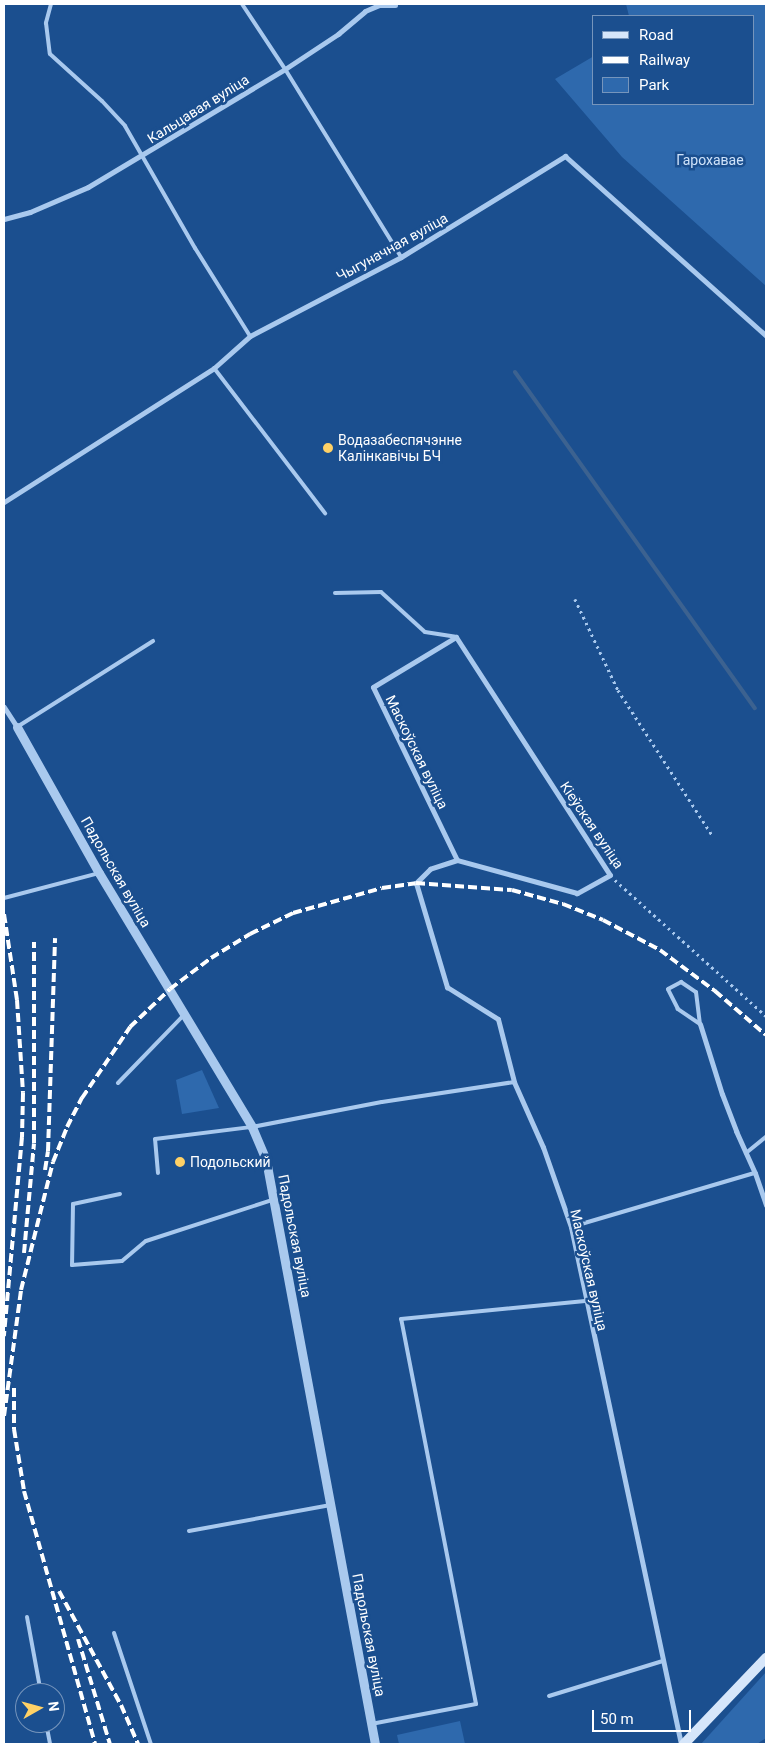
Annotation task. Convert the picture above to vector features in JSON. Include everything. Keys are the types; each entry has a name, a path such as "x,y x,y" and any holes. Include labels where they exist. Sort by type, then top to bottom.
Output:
{"main road":[{"path":"683,1744 766,1658"}],"street":[{"name":"Кальцавая вуліца","path":"4,219 30,212 88,188 285,69 338,34 365,11 379,5 394,5"},
{"name":"Чыгуначная вуліца","path":"4,502 214,368 250,336 401,257 565,156 766,336"},
{"name":"Маскоўская вуліца","path":"456,637 374,687 457,860 430,869 416,883 447,987 498,1019 514,1082 543,1146 571,1227 585,1301 663,1661 683,1744"},
{"name":"Кіеўская вуліца","path":"456,637 610,875"},
{"name":"Падольская вуліца","path":"4,707 99,873 252,1127 266,1160 375,1744"},
{"path":"457,860 577,893 610,875"},
{"path":"700,1024 722,1094 756,1173 766,1205"}],"lane":[{"path":"50,4 46,23 50,54 102,101 125,126 195,248 250,336"},
{"path":"242,4 285,69 401,257"},
{"path":"214,368 325,513"},
{"path":"335,593 381,592 426,632 456,637"},
{"path":"17,727 153,641"},
{"path":"4,898 99,873"},
{"path":"681,982 696,992 700,1024 678,1009 668,989 681,982"},
{"path":"118,1083 185,1014"},
{"path":"158,1173 155,1139 252,1127 382,1102 514,1082"},
{"path":"746,1153 766,1137"},
{"path":"571,1227 756,1173"},
{"path":"120,1194 73,1204 72,1264 122,1260 146,1241 274,1199"},
{"path":"371,1724 476,1704 401,1319 585,1301"},
{"path":"189,1531 331,1505"},
{"path":"27,1616 39,1683"},
{"path":"114,1633 151,1744"},
{"path":"549,1696 663,1661"}],"path":[{"path":"575,598 618,690 712,835"},
{"name":"Кіеўская вуліца","path":"610,875 766,1016"}],"green space":[{"name":"Гарохавае","path":"626,4 766,4 766,286 622,157 555,79 592,57 592,105 755,105 755,15 629,15"},
{"path":"202,1070 219,1108 182,1114 176,1080"},
{"path":"766,1672 766,1738 757,1744 701,1744"},
{"path":"460,1721 465,1744 399,1744 397,1735"}],"waterway":[{"path":"515,372 755,708"}],"railway":[{"path":"4,1416 21,1290 53,1162 67,1127 82,1098 130,1027 170,989 211,958 250,934 293,913 382,888 416,883 512,890 563,904 603,920 660,950 715,991 766,1035"},
{"path":"4,914 17,1000 23,1093 22,1137 4,1336"},
{"path":"45,1170 48,1151 55,938"},
{"path":"24,1253 34,1143 34,942"},
{"path":"14,1388 14,1429 24,1491 95,1744"},
{"path":"59,1591 121,1705 138,1744"},
{"path":"78,1639 110,1744"}],"place":[{"name":"Водазабеспячэнне Калінкавічы БЧ","path":"328,448"},
{"name":"Подольский","path":"180,1162"}]}
